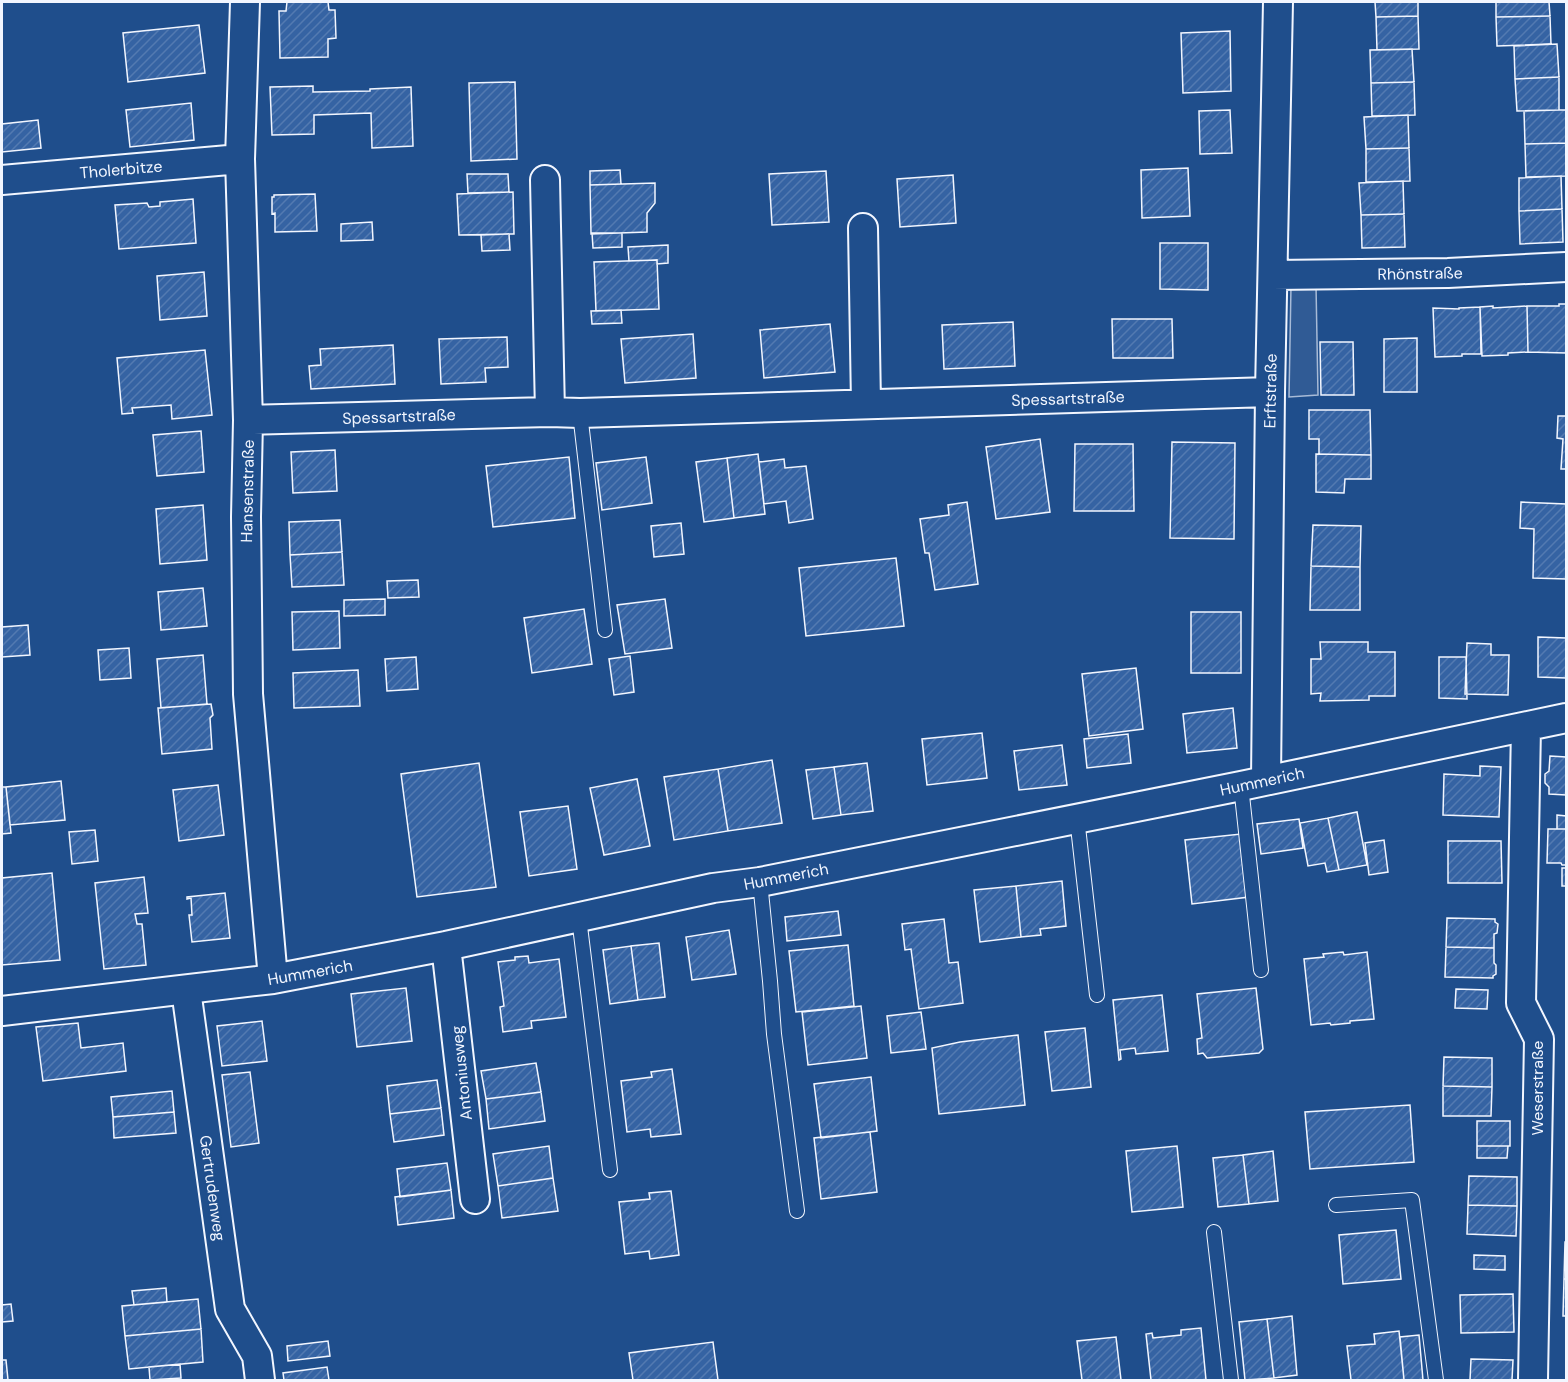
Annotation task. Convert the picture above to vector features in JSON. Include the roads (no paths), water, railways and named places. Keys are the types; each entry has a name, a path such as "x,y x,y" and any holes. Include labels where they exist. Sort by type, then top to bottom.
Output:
{"street":[{"name":"Hansenstraße","path":"245,2 240,159 248,420 246,517 248,694 273,979"},
{"name":"Erftstraße","path":"1253,783 1270,392 1278,2"},
{"name":"Tholerbitze","path":"2,180 240,159"},
{"path":"545,180 550,412"},
{"path":"863,228 866,404"},
{"name":"Rhönstraße","path":"1273,275 1448,273 1566,267"},
{"name":"Spessartstraße","path":"248,420 580,413 1270,392"},
{"name":"Hummerich","path":"2,1011 273,979 446,946 713,888 760,882 1566,718"},
{"name":"Weserstraße","path":"1526,727 1521,1003 1539,1039 1533,1380"},
{"name":"Antoniusweg","path":"446,946 475,1199"},
{"name":"Gertrudenweg","path":"186,990 230,1310 256,1356 260,1380"}],"lane":[{"path":"580,413 605,630"},
{"path":"1253,783 1260,970"},
{"path":"1077,818 1097,994"},
{"path":"760,882 774,1034 797,1211"},
{"path":"579,918 610,1170"},
{"path":"1336,1206 1412,1200 1436,1380"},
{"path":"1214,1232 1230,1380"}]}
